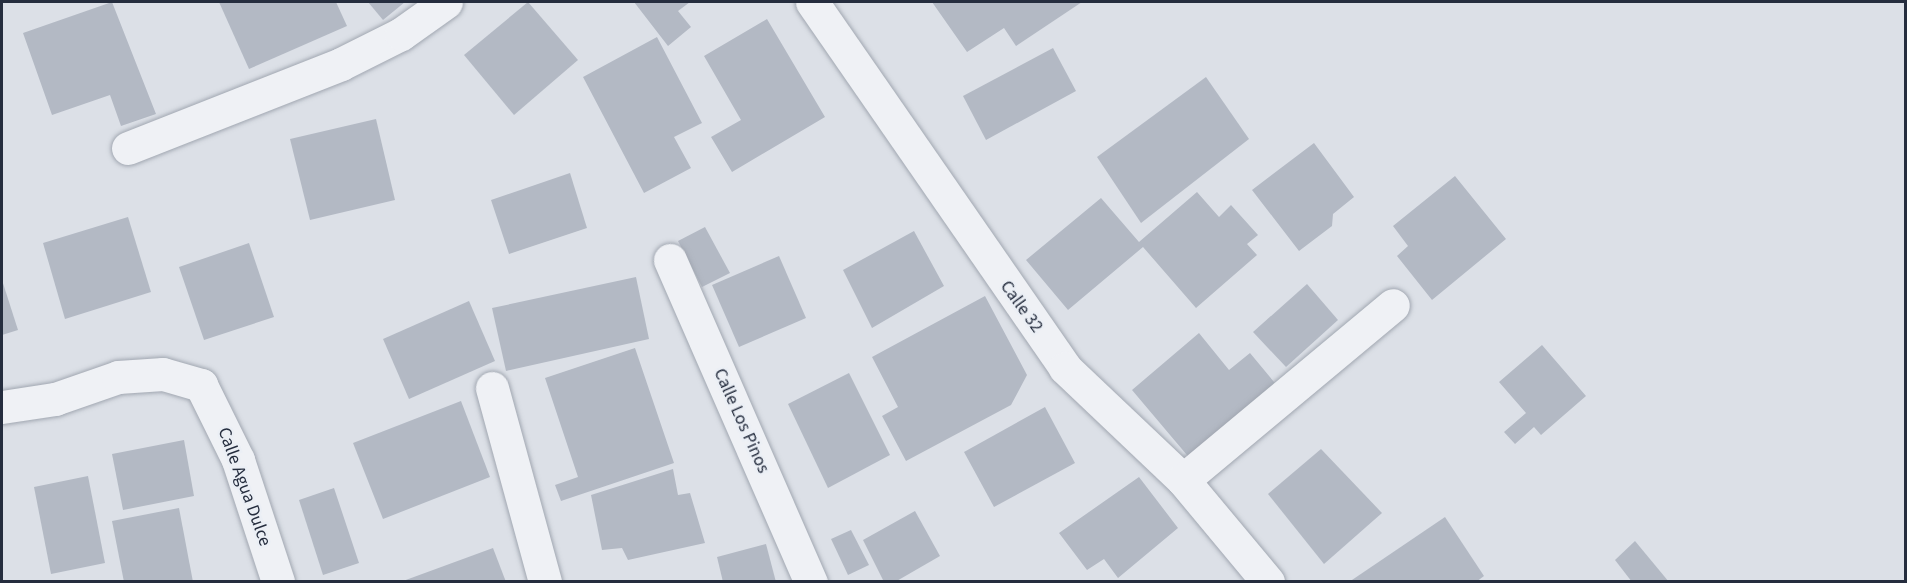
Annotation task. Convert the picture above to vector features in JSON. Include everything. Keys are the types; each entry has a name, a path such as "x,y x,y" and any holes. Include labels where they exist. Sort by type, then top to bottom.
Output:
{"street":[{"path":"128,148 341,64 401,34 446,2"},
{"name":"Calle 32","path":"812,2 1065,368 1183,480 1268,582"},
{"name":"Calle Los Pinos","path":"670,260 811,582"},
{"path":"1183,480 1393,305"},
{"name":"Calle Agua Dulce","path":"2,407 55,399 118,377 163,374 201,385 238,460 278,582"},
{"path":"492,388 545,582"}],"building":[{"path":"112,2 156,114 121,126 110,95 52,115 23,33"},
{"path":"219,2 336,2 347,26 249,69"},
{"path":"368,2 405,2 383,20"},
{"path":"528,2 578,60 514,115 464,55"},
{"path":"634,2 690,2 678,11 691,27 668,46"},
{"path":"932,2 1082,2 1016,46 1004,28 967,52"},
{"path":"767,19 825,117 732,172 711,137 741,120 704,56"},
{"path":"657,37 702,123 674,137 691,168 644,193 583,77"},
{"path":"1053,48 1076,91 986,140 963,96"},
{"path":"1206,77 1249,139 1141,223 1097,157"},
{"path":"376,119 395,200 310,220 290,139"},
{"path":"1314,143 1354,197 1333,214 1332,226 1299,251 1252,190"},
{"path":"570,173 587,228 509,254 491,200"},
{"path":"1455,176 1506,239 1432,300 1397,256 1408,246 1393,226"},
{"path":"1197,192 1219,217 1231,205 1258,235 1247,244 1257,255 1196,308 1143,247 1068,310 1026,260 1101,198 1139,242"},
{"path":"128,217 151,292 65,319 43,243"},
{"path":"705,227 730,273 702,287 678,241"},
{"path":"914,231 944,286 872,328 843,270"},
{"path":"249,243 274,317 204,340 179,267"},
{"path":"779,256 806,318 739,347 712,285"},
{"path":"636,277 649,339 506,371 492,308"},
{"path":"2,280 18,330 2,335"},
{"path":"1307,284 1338,320 1286,367 1253,332"},
{"path":"985,296 1027,375 1011,405 906,461 882,416 898,407 872,357"},
{"path":"469,301 495,361 409,399 383,339"},
{"path":"1199,333 1229,370 1250,353 1279,388 1192,461 1132,390"},
{"path":"1542,345 1586,396 1541,435 1534,427 1515,444 1504,432 1526,413 1499,382"},
{"path":"635,348 674,463 561,501 555,485 578,477 545,378"},
{"path":"849,373 890,455 828,488 788,404"},
{"path":"461,401 490,477 383,519 353,443"},
{"path":"1045,407 1075,463 994,507 964,452"},
{"path":"184,440 194,496 123,510 112,454"},
{"path":"1321,449 1382,513 1324,564 1268,494"},
{"path":"673,469 678,495 690,493 705,543 628,560 622,548 602,550 591,495"},
{"path":"88,476 105,563 51,574 34,487"},
{"path":"1139,477 1178,528 1118,578 1104,559 1087,570 1059,533"},
{"path":"334,488 359,563 323,575 299,500"},
{"path":"179,508 193,582 124,582 112,521"},
{"path":"915,511 940,556 895,582 884,582 863,540"},
{"path":"1445,517 1484,576 1476,582 1349,582"},
{"path":"851,530 869,565 848,575 831,539"},
{"path":"1635,541 1669,582 1632,582 1615,560"},
{"path":"766,544 776,582 723,582 717,557"},
{"path":"493,548 506,582 403,582 403,581"}]}
